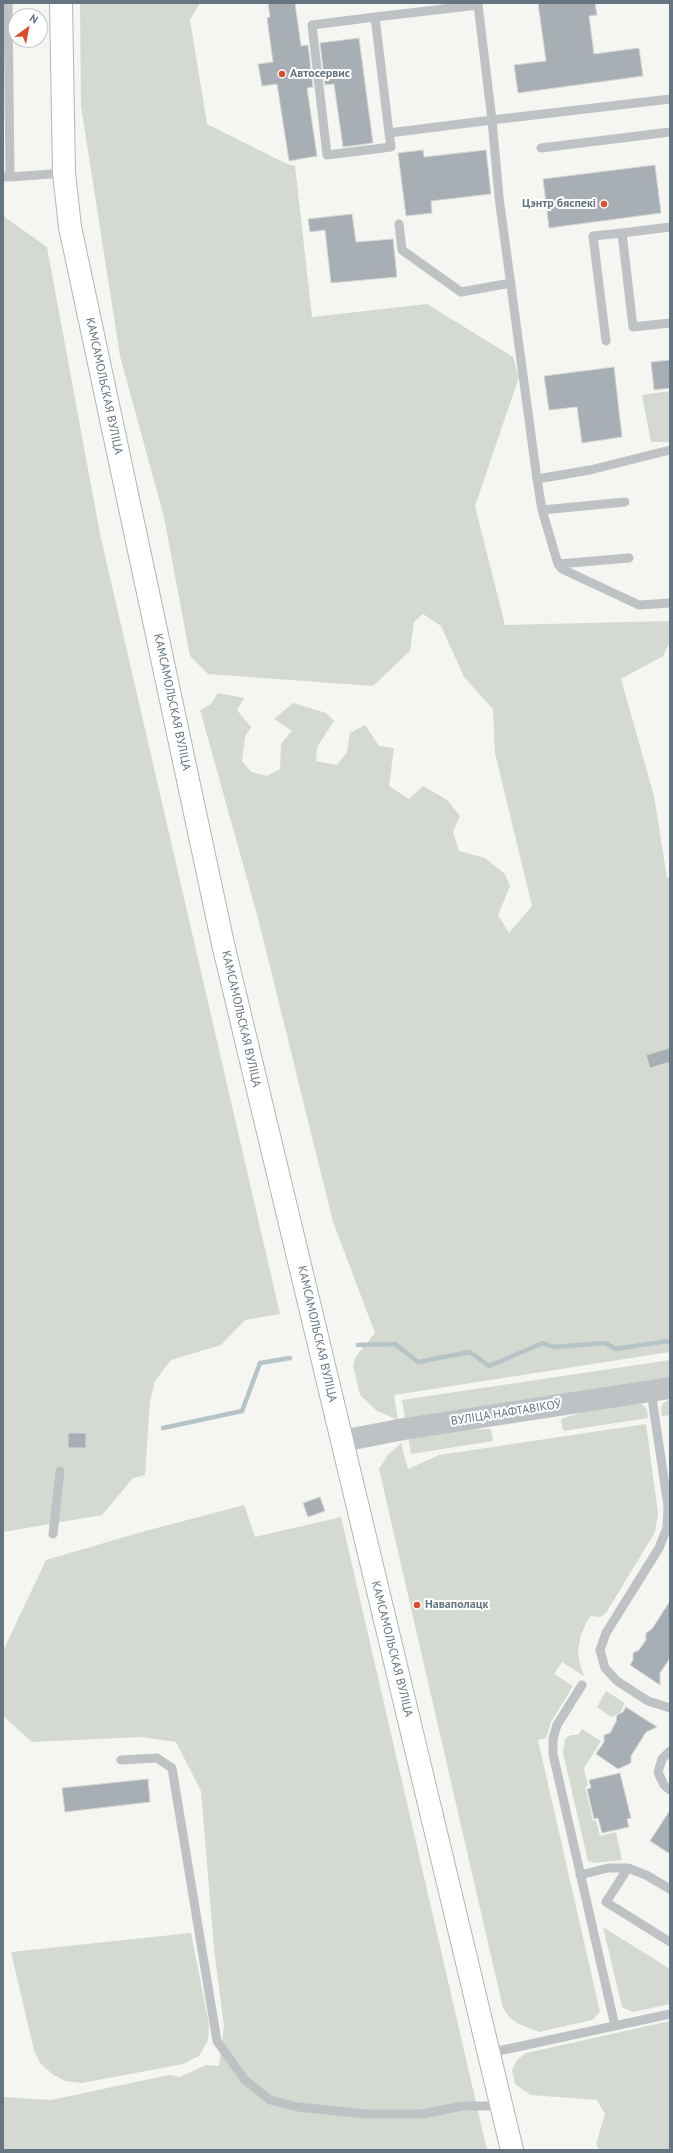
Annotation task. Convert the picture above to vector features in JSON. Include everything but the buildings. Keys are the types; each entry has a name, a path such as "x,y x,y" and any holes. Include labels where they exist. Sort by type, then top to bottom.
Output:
{"main road":[{"name":"КАМСАМОЛЬСКАЯ ВУЛІЦА","path":"61,3 64,173 70,227 221,936 512,2150"}],"street":[{"name":"ВУЛІЦА НАФТАВІКОЎ","path":"342,1441 397,1430 661,1389"}],"lane":[{"path":"8,3 7,177 64,173"},
{"path":"375,18 390,147 327,155 312,25 478,5 492,120 499,197 537,478 542,510 558,564 562,569 639,605 670,603"},
{"path":"389,133 670,99"},
{"path":"541,148 670,132"},
{"path":"399,224 402,250 461,292 511,283"},
{"path":"606,341 593,236 670,227"},
{"path":"622,233 633,327 670,323"},
{"path":"537,478 590,470 670,450"},
{"path":"542,510 625,502"},
{"path":"558,564 629,558"},
{"path":"661,1389 668,1506 667,1528 659,1548 606,1633 600,1650 605,1668 617,1681 648,1701 670,1708"},
{"path":"53,1534 60,1471"},
{"path":"582,1685 558,1725 552,1749 615,2026"},
{"path":"670,1751 662,1759 658,1772 664,1785 670,1790"},
{"path":"121,1760 157,1758 172,1768 217,2041 245,2080 270,2100 298,2107 380,2114 423,2114 462,2106 502,2106"},
{"path":"580,1875 608,1868 628,1868 646,1875 670,1889"},
{"path":"628,1868 606,1902 670,1942"},
{"path":"489,2053 670,2014"}],"shaded area":[{"path":"80,3 200,3 190,20 207,124 285,163 295,166 312,317 427,304 513,357 519,377 475,506 505,625 670,621 670,642 663,656 621,679 654,796 667,878 670,877 670,1352 394,1395 398,1420 377,1411 360,1395 353,1365 356,1356 375,1333 333,1222 258,918 200,710 211,704 218,693 244,698 237,710 251,727 245,737 242,761 251,772 267,776 280,769 281,744 292,731 274,719 293,703 326,713 334,721 317,747 316,761 337,765 347,752 350,733 365,725 379,746 394,748 389,786 409,799 423,786 447,800 460,816 453,832 459,851 485,858 505,874 510,886 498,915 509,933 532,906 495,753 493,709 464,677 441,626 423,614 414,622 410,651 373,686 208,674 190,656 164,517 120,356 81,106"},
{"path":"3,216 47,247 100,534 280,1314 245,1320 221,1345 171,1360 155,1381 150,1401 145,1475 133,1478 102,1515 3,1532"},
{"path":"670,391 670,442 651,442 642,395"},
{"path":"670,1360 670,1379 405,1419 402,1400"},
{"path":"670,1399 670,1415 662,1416 661,1408 663,1403"},
{"path":"633,1401 643,1405 647,1410 648,1418 563,1431 561,1419 599,1407"},
{"path":"646,1424 658,1514 655,1532 606,1613 600,1617 591,1616 586,1623 581,1635 578,1650 580,1665 584,1676 562,1662 554,1674 573,1686 551,1722 546,1738 538,1740 600,2012 592,2020 539,2032 519,2024 510,2018 503,2008 379,1469 388,1455 401,1443 408,1469 439,1455"},
{"path":"491,1429 493,1441 411,1454 408,1435 447,1430"},
{"path":"244,1505 255,1537 341,1517 487,2150 3,2150 3,2097 51,2100 169,2075 180,2077 206,2065 219,2066 224,2026 214,1949 201,1791 176,1742 140,1737 32,1742 3,1716 3,1651 46,1560 138,1533"},
{"path":"606,1691 625,1703 620,1713 611,1717 597,1707"},
{"path":"582,1729 601,1741 584,1768 588,1786 585,1787 593,1821 596,1820 600,1836 616,1832 622,1860 594,1863 588,1861 563,1753 565,1739 571,1735 578,1735"},
{"path":"603,1927 670,1969 670,2004 633,2012 622,2007"},
{"path":"191,1933 209,2024 208,2040 199,2056 183,2064 82,2083 65,2081 52,2074 40,2063 34,2050 11,1952"},
{"path":"670,2021 670,2150 599,2150 596,2144 605,2114 597,2100 531,2095 515,2084 512,2070 517,2060 526,2053"}],"waterway":[{"path":"358,1345 395,1344 418,1362 470,1352 489,1366 543,1343 553,1347 605,1343 616,1349 667,1341 670,1342"},
{"path":"163,1428 242,1411 260,1363 290,1358"}],"place":[{"name":"Автосервис","path":"282,74"},
{"name":"Цэнтр бяспекі","path":"604,204"},
{"name":"Наваполацк","path":"417,1605"}]}
